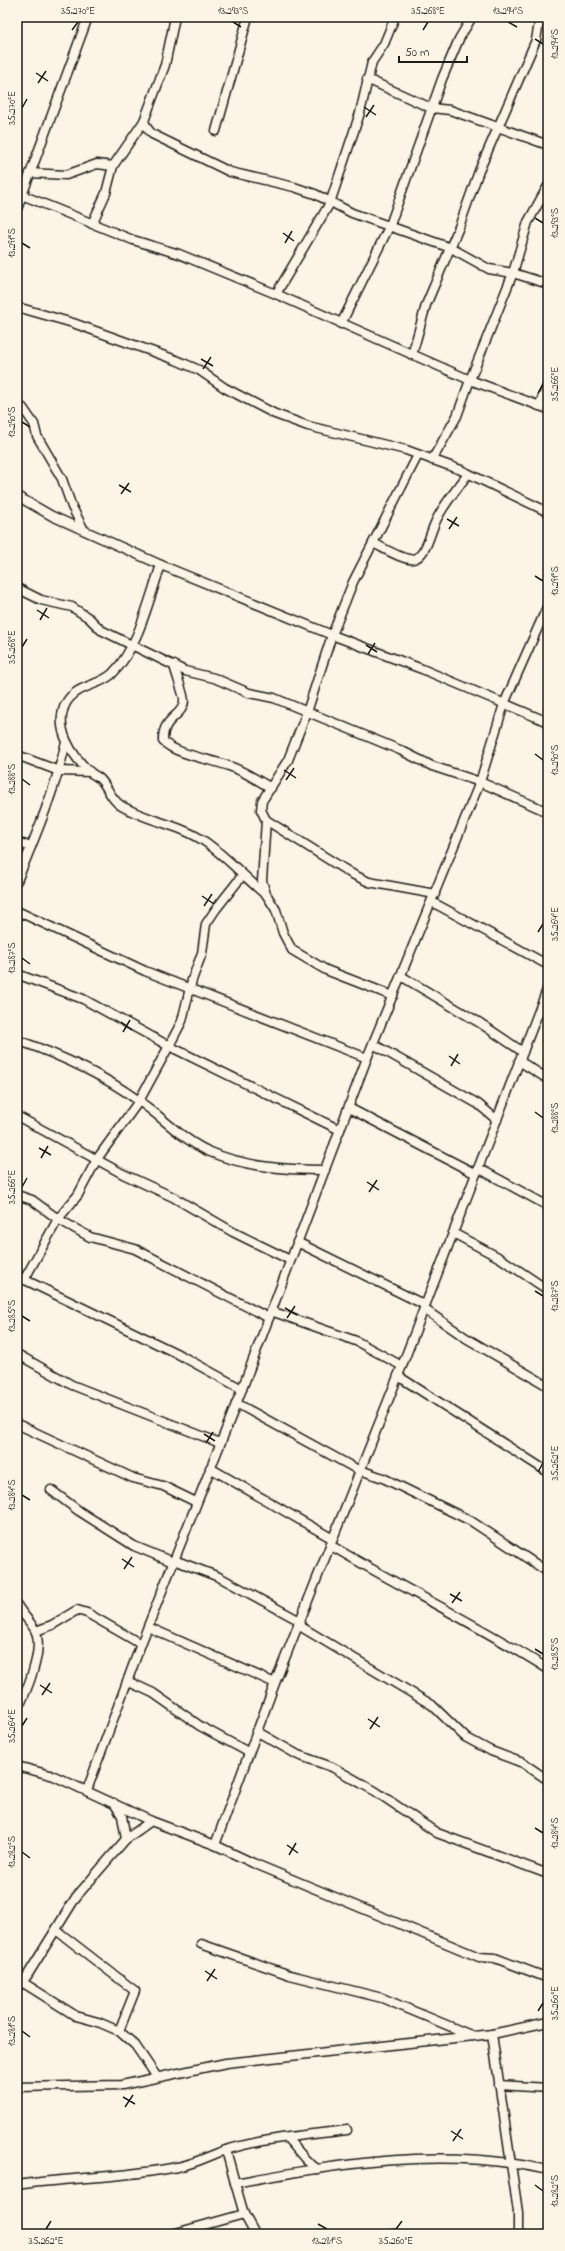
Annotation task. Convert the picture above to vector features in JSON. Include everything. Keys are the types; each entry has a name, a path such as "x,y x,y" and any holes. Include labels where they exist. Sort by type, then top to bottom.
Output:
{"street":[{"path":"17,209 20,194 30,173 88,17"},
{"path":"92,224 106,193 113,166 144,121 165,65 175,17"},
{"path":"216,131 248,17"},
{"path":"276,294 330,203 360,113 372,62 384,44 395,17"},
{"path":"341,324 390,225 431,108 459,39 472,17"},
{"path":"412,355 426,305 451,248 497,126 536,40 540,17"},
{"path":"367,79 431,108 450,110 548,145"},
{"path":"144,121 152,134 230,172 294,186 315,194 352,213 390,225 451,248 489,269 512,273 548,284"},
{"path":"30,173 66,175 97,164 113,166"},
{"path":"432,460 457,416 512,273 528,222 548,186"},
{"path":"20,194 133,240 178,254 276,294 470,380 548,409"},
{"path":"17,307 73,323 176,360 199,370 225,388 275,414 308,426 432,460 468,474 548,512"},
{"path":"539,406 548,384"},
{"path":"17,404 23,408 34,424 43,448 62,479 72,507 84,530"},
{"path":"393,996 326,970 292,950 283,933 276,910 266,894 262,881 266,820 261,810 262,801 288,760 307,712 332,635 353,582 418,455"},
{"path":"373,542 412,560 418,557 426,545 436,520 468,474"},
{"path":"17,496 52,516 161,565 332,635 422,669 548,722"},
{"path":"161,565 132,645 121,664 110,676 79,690 66,702 61,720 66,742 90,772 100,780 113,799 121,805 174,826 202,840 222,854 242,876 266,894"},
{"path":"17,588 40,600 72,607 89,618 101,630 174,665 214,678 249,693 274,698 400,750 432,766 480,782 548,812"},
{"path":"87,1790 196,1502 242,1390 367,1058 434,898 480,782 504,704 548,606"},
{"path":"174,665 184,700 181,709 165,724 163,741 167,745 183,752 231,766 271,788"},
{"path":"17,881 59,771 66,742"},
{"path":"17,755 59,771 90,772"},
{"path":"266,820 352,874 369,882 434,898 548,965"},
{"path":"17,842 31,847"},
{"path":"242,876 206,924 202,953 182,1020 139,1101 97,1158 86,1182 58,1219 21,1278 178,1354 242,1390"},
{"path":"17,911 145,971 190,990 367,1058"},
{"path":"17,974 83,999 169,1046 340,1130"},
{"path":"402,976 480,1023 523,1052"},
{"path":"215,1845 256,1731 402,1366 548,987"},
{"path":"17,1040 92,1071 139,1101 182,1135 208,1151 262,1166 292,1170 325,1170"},
{"path":"373,1044 478,1104 497,1120"},
{"path":"519,1061 548,1079"},
{"path":"348,1108 548,1206"},
{"path":"17,1116 97,1158 123,1174 173,1197 233,1232 290,1260"},
{"path":"17,1194 32,1200 58,1219 90,1237 135,1249 270,1314 356,1341 402,1366"},
{"path":"453,1233 500,1258 548,1290"},
{"path":"297,1242 424,1307 466,1338 548,1386"},
{"path":"17,1354 72,1385 220,1443"},
{"path":"398,1376 548,1472"},
{"path":"236,1403 360,1470 382,1478 471,1521 548,1572"},
{"path":"17,1424 133,1478 163,1486 196,1502"},
{"path":"210,1468 331,1542 381,1576 439,1604 548,1669"},
{"path":"51,1490 79,1511 134,1546 219,1577 299,1623 432,1705 465,1738 490,1751 523,1763 548,1780"},
{"path":"17,1605 36,1631 38,1649 27,1691 17,1710"},
{"path":"36,1631 52,1625 77,1610 87,1613 141,1644"},
{"path":"148,1627 275,1683"},
{"path":"127,1681 154,1693 200,1726 248,1752"},
{"path":"256,1731 298,1755 332,1767 375,1791 437,1833 548,1874"},
{"path":"17,1766 54,1776 151,1821 215,1845 253,1863 479,1958 495,1958 548,1978"},
{"path":"114,1803 122,1816 126,1839"},
{"path":"151,1821 126,1839 76,1897 20,1985 76,2016 98,2022 119,2031 135,2045 157,2077"},
{"path":"56,1930 135,1991 119,2031"},
{"path":"201,1944 290,1975 382,1998 473,2036"},
{"path":"17,2087 122,2085 226,2063 492,2034 548,2022"},
{"path":"492,2034 512,2162 518,2212 518,2234"},
{"path":"499,2085 548,2088"},
{"path":"17,2185 47,2180 127,2175 178,2167 226,2150 287,2138 347,2130"},
{"path":"287,2138 306,2160 317,2169"},
{"path":"226,2150 244,2214 255,2234"},
{"path":"235,2183 317,2169 428,2157 512,2162 548,2170"},
{"path":"172,2234 244,2214"}]}
